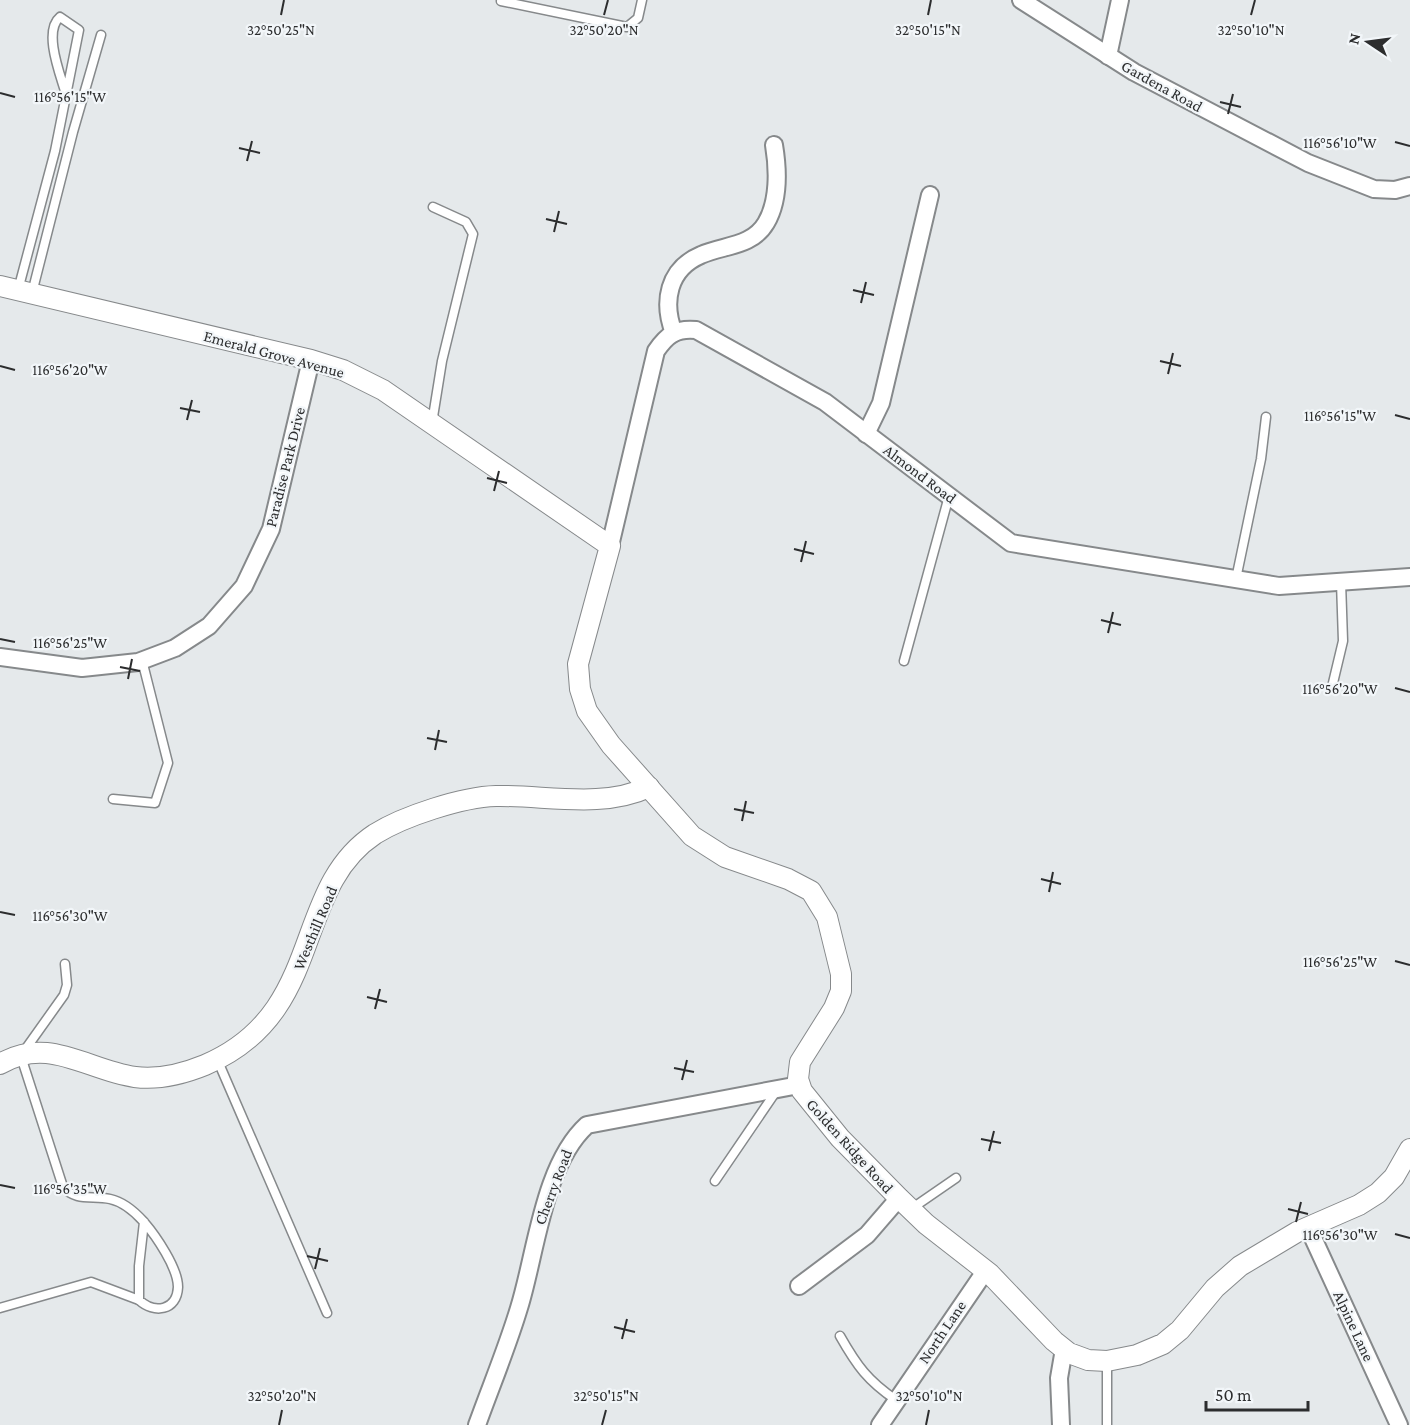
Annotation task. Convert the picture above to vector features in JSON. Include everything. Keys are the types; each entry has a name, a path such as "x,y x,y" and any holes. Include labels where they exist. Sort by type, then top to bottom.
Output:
{"street":[{"name":"Gardena Road","path":"1021,0 1108,56 1246,131 1340,178 1381,190 1410,186"},
{"path":"1108,56 1120,0"},
{"path":"610,546 656,351 667,336 674,333 668,315 671,285 686,264 702,254 726,249 750,239 766,223 775,195 778,169 774,145"},
{"path":"866,434 881,403 930,195"},
{"name":"Emerald Grove Avenue","path":"17,290 344,370 382,390 432,423 610,546"},
{"name":"Almond Road","path":"674,333 684,329 696,330 825,402 1011,543 1279,586 1410,577"},
{"name":"Paradise Park Drive","path":"0,657 82,669 142,660 175,648 209,626 244,586 271,529 310,360"},
{"name":"Golden Ridge Road","path":"610,546 580,650 580,689 587,711 611,745 679,823 702,844 725,857 800,884 811,891 823,907 838,956 841,991 834,1008 800,1062 799,1085 828,1124 904,1204 986,1270 1064,1349 1081,1358 1107,1361 1137,1355 1163,1344 1180,1330 1226,1276 1255,1256 1308,1227 1359,1205 1378,1193 1394,1177 1409,1155"},
{"name":"Westhill Road","path":"0,1064 21,1054 40,1052 59,1054 111,1072 147,1078 182,1073 217,1059 253,1036 275,1013 299,967 333,884 354,854 375,834 418,815 479,798 606,798 639,792 649,787"},
{"name":"Cherry Road","path":"477,1425 519,1307 537,1228 573,1138 587,1125 799,1085"},
{"path":"799,1286 904,1204"},
{"name":"Alpine Lane","path":"1308,1227 1399,1425"},
{"name":"North Lane","path":"880,1425 986,1270"},
{"path":"1061,1425 1059,1378 1064,1349"}],"lane":[{"path":"501,1 627,27 638,18 642,0"},
{"path":"17,290 52,161 65,91 76,56 79,30 60,17 56,20 53,35 54,55 65,91"},
{"path":"17,290 101,35"},
{"path":"432,207 466,222 473,234 442,361 432,423"},
{"path":"1236,579 1259,469 1266,417"},
{"path":"904,661 949,496"},
{"path":"1332,687 1343,641 1341,582"},
{"path":"113,799 155,802 168,763 142,660"},
{"path":"0,1308 91,1282 139,1300 147,1307 158,1310 167,1308 175,1298 178,1286 159,1241 134,1211 116,1200 76,1196 63,1187 21,1054 64,995 68,985 65,964"},
{"path":"217,1059 327,1313"},
{"path":"715,1180 777,1090"},
{"path":"904,1204 956,1178"},
{"path":"139,1300 139,1266 144,1222"},
{"path":"840,1336 859,1368 872,1384 896,1400"},
{"path":"1107,1361 1109,1372 1107,1425"}]}
